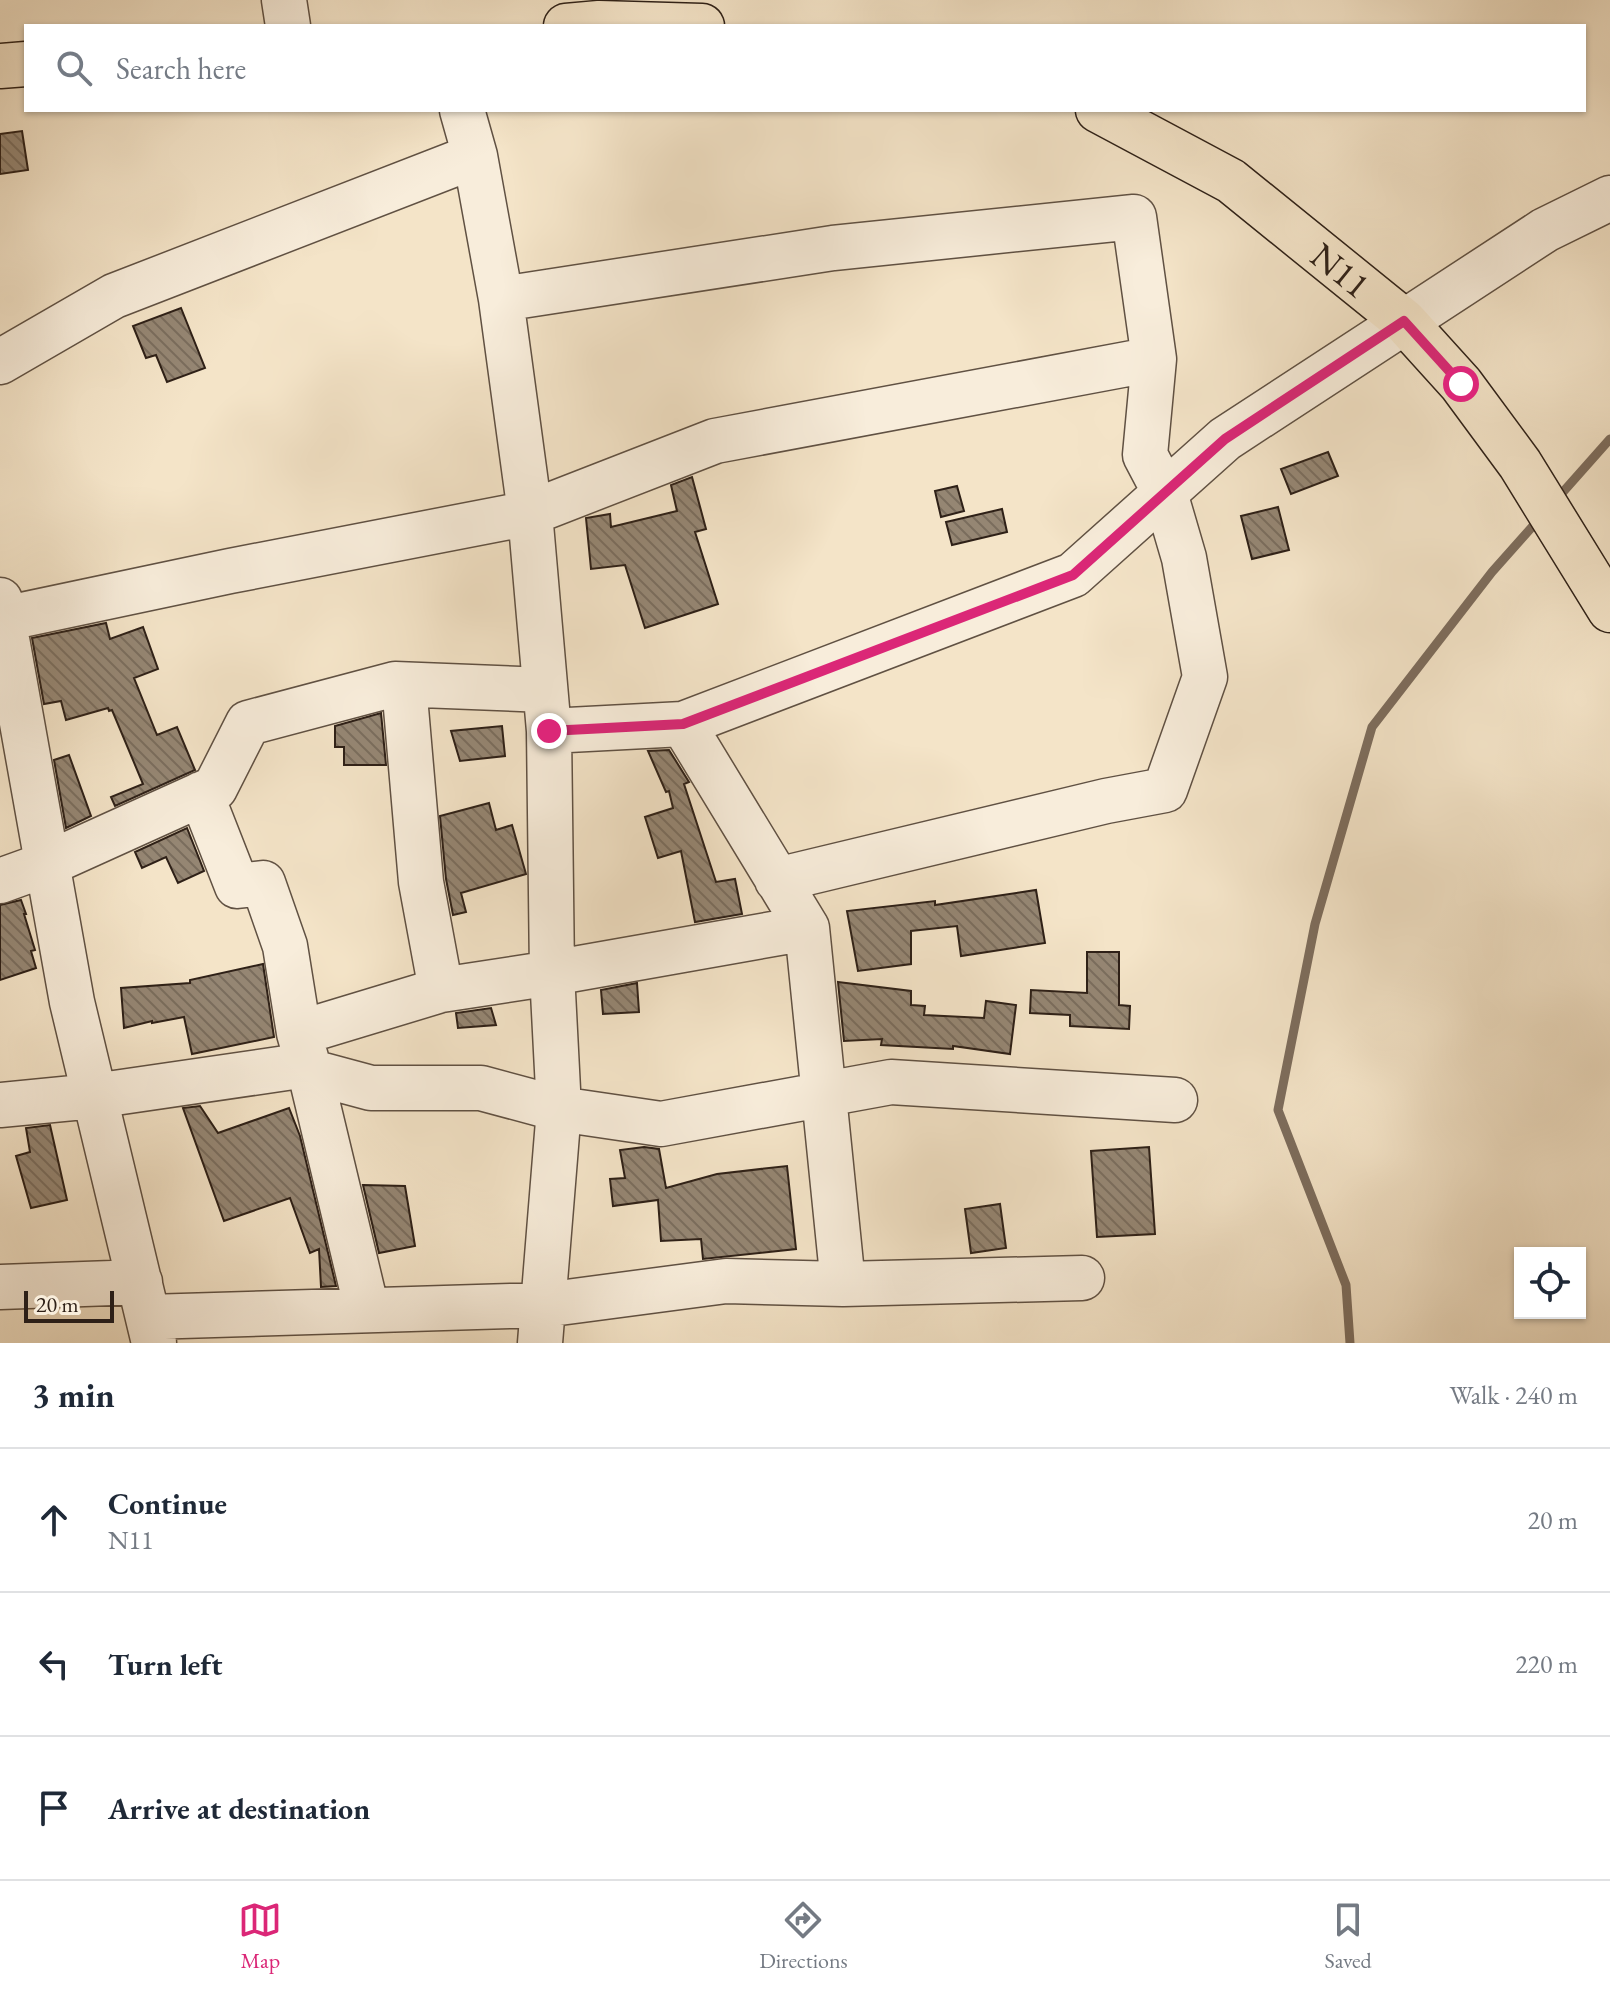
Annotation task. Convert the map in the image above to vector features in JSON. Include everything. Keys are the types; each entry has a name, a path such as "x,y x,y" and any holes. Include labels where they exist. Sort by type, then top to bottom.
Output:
{"main road":[{"path":"587,16 679,24"},
{"path":"0,66 24,64"},
{"name":"N11","path":"1102,112 1231,181 1404,321 1461,384 1520,464 1563,536 1603,583"}],"street":[{"path":"284,0 288,24"},
{"path":"463,112 475,156 501,299 530,513 547,710 552,973 559,1109 542,1324"},
{"path":"0,362 114,296 475,156"},
{"path":"0,881 47,864 215,788 248,723 395,684 547,710 683,724 1073,575 1225,439 1545,230 1610,198"},
{"path":"501,299 833,248 1134,217 1154,359 1145,455 1165,493 1184,558 1205,677 1165,790 1106,801 777,880"},
{"path":"147,1314 72,1002 2,609 230,571 530,513 715,441 1154,359"},
{"path":"404,685 421,882 441,990"},
{"path":"683,724 807,928 843,1284"},
{"path":"201,794 237,886 263,883 285,946 304,1052 367,1310"},
{"path":"0,1105 94,1096 293,1067 304,1052 441,990 807,928"},
{"path":"304,1052 371,1088 481,1088 559,1109 661,1124 891,1082 1175,1100"},
{"path":"0,1287 147,1314 367,1310 542,1324 726,1281 843,1284 1082,1278"}],"building":[{"path":"22,131 28,170 0,174 0,134"},
{"path":"181,308 205,368 167,382 156,355 146,358 133,326"},
{"path":"1328,452 1338,476 1291,494 1281,469"},
{"path":"692,477 706,529 695,532 718,604 645,628 625,565 591,569 586,518 610,514 611,527 677,511 671,485"},
{"path":"957,486 964,511 941,517 935,491"},
{"path":"1278,507 1289,550 1252,559 1241,516"},
{"path":"1002,509 1007,532 952,545 946,522"},
{"path":"106,623 110,639 143,627 158,669 134,678 157,735 177,727 195,770 115,806 111,797 143,784 112,710 108,708 66,720 61,701 44,704 32,638"},
{"path":"381,713 386,765 344,765 344,747 335,747 335,726"},
{"path":"502,726 505,756 460,761 451,731"},
{"path":"669,750 689,782 684,784 716,882 735,879 742,914 695,922 681,851 658,858 645,817 673,808 669,791 666,792 648,751"},
{"path":"69,755 91,816 66,828 54,760"},
{"path":"489,803 496,830 512,825 526,874 461,893 466,912 453,915 440,816"},
{"path":"187,828 204,871 178,883 166,857 142,868 135,852"},
{"path":"1036,890 1045,943 961,956 957,926 911,931 911,964 858,971 847,911 935,901 935,905"},
{"path":"21,900 35,950 31,951 36,968 0,980 0,905"},
{"path":"1087,952 1119,952 1119,1005 1130,1006 1129,1029 1070,1026 1070,1015 1030,1013 1031,990 1087,993"},
{"path":"263,964 274,1037 192,1054 184,1017 124,1028 121,988 190,983 190,980"},
{"path":"838,982 911,991 911,1005 925,1006 924,1015 984,1018 986,1001 1016,1005 1010,1054 953,1046 953,1049 881,1045 882,1039 844,1041"},
{"path":"637,983 639,1012 603,1014 601,990"},
{"path":"491,1008 496,1025 458,1028 456,1013"},
{"path":"200,1106 218,1133 289,1108 300,1136 336,1286 321,1287 319,1249 310,1253 290,1198 224,1221 183,1108"},
{"path":"50,1125 67,1200 31,1208 16,1156 30,1152 26,1128"},
{"path":"1149,1147 1155,1234 1097,1237 1091,1151"},
{"path":"659,1149 666,1188 717,1174 787,1166 796,1249 703,1259 701,1239 661,1241 658,1200 613,1206 610,1179 625,1178 620,1150"},
{"path":"363,1185 405,1186 415,1246 379,1253"},
{"path":"1000,1204 1006,1248 971,1253 965,1209"}],"waterway":[{"path":"1555,501 1610,439"},
{"path":"1350,1343 1346,1285 1278,1110 1315,924 1372,727 1492,572 1540,518"}],"route":[{"path":"549,731 683,724 1073,575 1225,439 1404,321 1461,384"}]}
